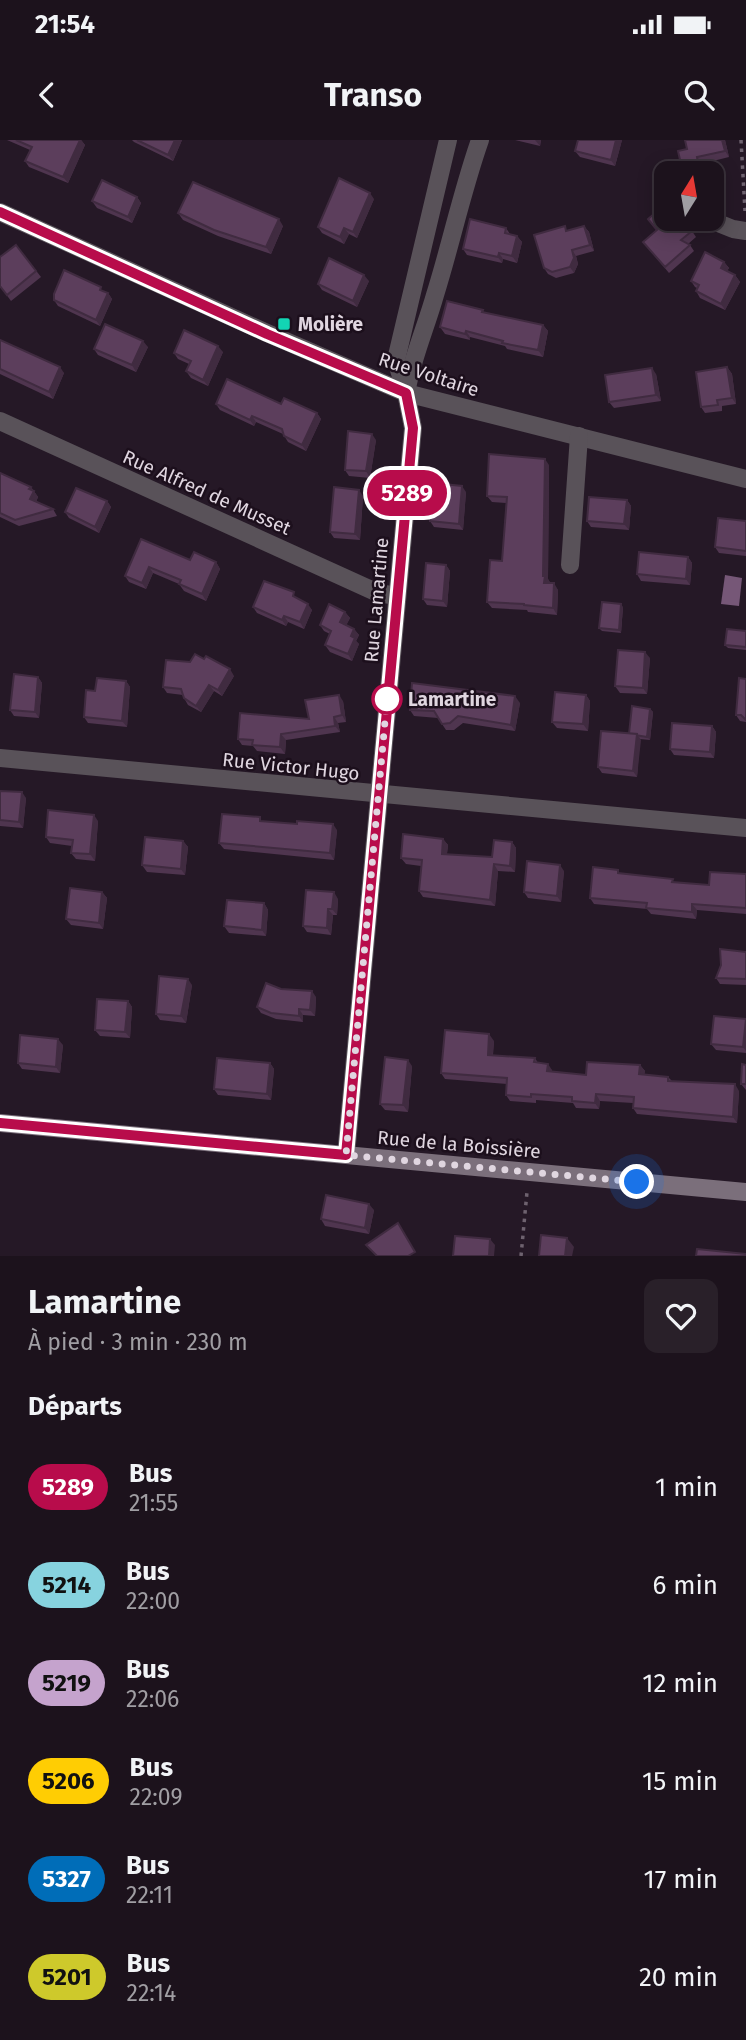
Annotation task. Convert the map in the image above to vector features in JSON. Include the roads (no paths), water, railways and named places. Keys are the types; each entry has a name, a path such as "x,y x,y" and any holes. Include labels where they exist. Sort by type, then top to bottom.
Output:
{"main road":[{"name":"Rue de la Boissière","path":"0,1123 746,1192"}],"street":[{"name":"Rue Lamartine","path":"346,1155 413,428 396,360 448,140"},
{"path":"406,393 412,363 480,140"},
{"name":"Rue Voltaire","path":"0,212 267,334 406,393 746,479"},
{"path":"724,225 746,231"},
{"path":"408,307 429,313"},
{"name":"Rue Alfred de Musset","path":"0,421 378,593 397,596"},
{"path":"570,565 579,436"},
{"name":"Rue Victor Hugo","path":"0,758 746,828"}],"place":[{"name":"Molière","path":"284,324"},
{"name":"Lamartine","path":"387,699"}]}
